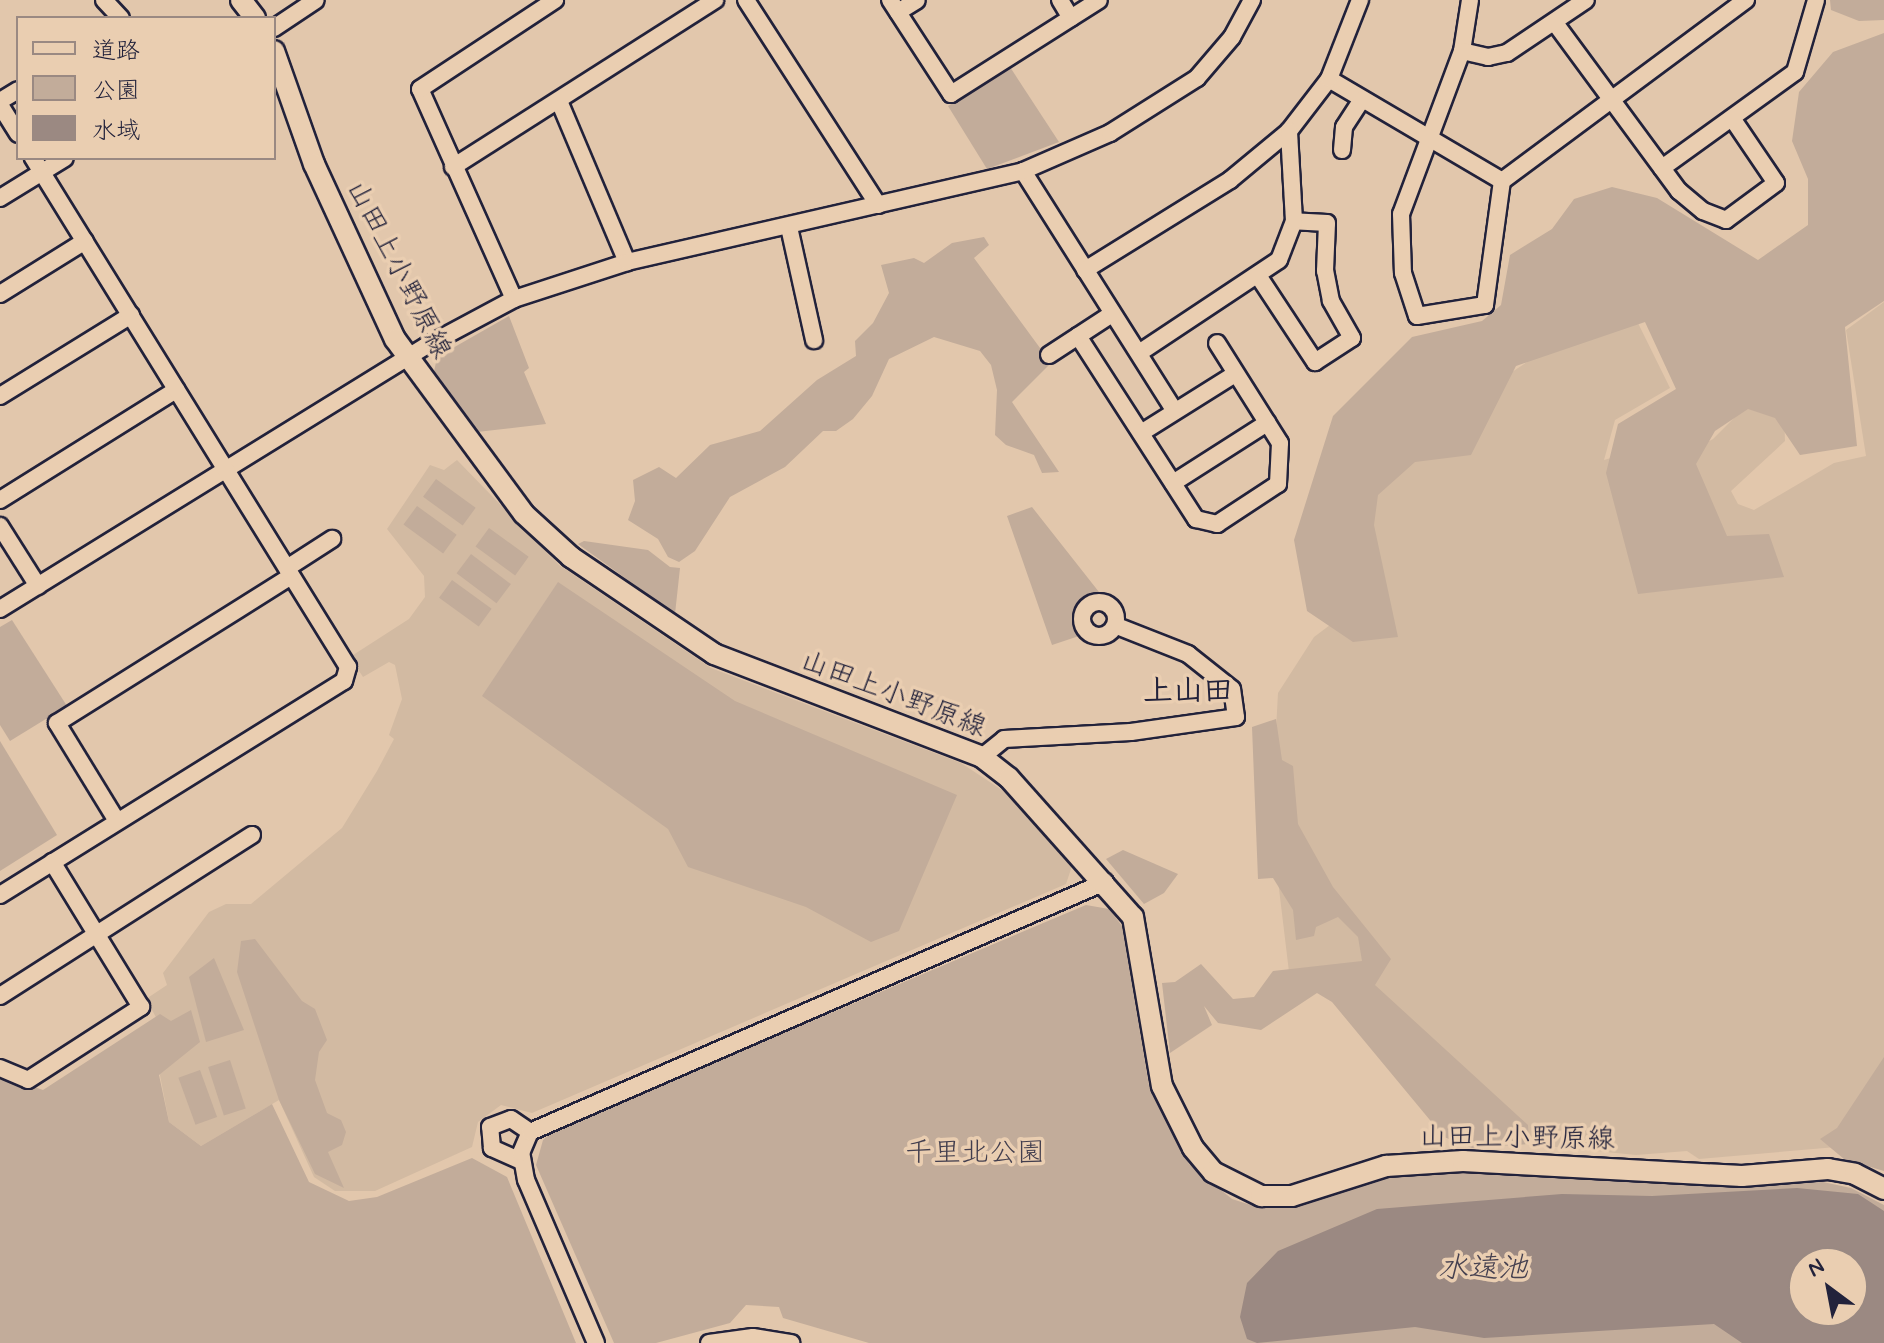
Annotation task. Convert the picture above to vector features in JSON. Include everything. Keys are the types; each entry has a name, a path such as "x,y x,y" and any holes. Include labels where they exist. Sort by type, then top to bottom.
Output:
{"main road":[{"path":"241,0 253,16"},
{"name":"山田上小野原線","path":"276,57 314,164 407,359 524,514 571,557 673,628 750,671 982,757 1040,809 1133,917 1139,936 1162,1086 1193,1148 1213,1172 1239,1188 1261,1196 1292,1196 1386,1166 1463,1161 1742,1176 1828,1169 1855,1174 1884,1189"}],"street":[{"path":"104,0 119,16"},
{"path":"276,27 316,0"},
{"path":"514,299 420,89 555,0"},
{"path":"453,167 715,0"},
{"path":"746,0 878,205"},
{"path":"917,0 894,6 951,94 1099,0"},
{"path":"1060,0 1071,18"},
{"path":"0,609 407,359 514,299 627,262 1023,171 1110,133 1197,78 1232,37 1252,0"},
{"path":"1085,270 1230,180 1289,131 1329,79 1360,0"},
{"path":"1470,0 1462,51 1425,138 1401,214 1399,243 1417,316 1485,305 1502,181 1746,0"},
{"path":"1462,51 1488,57 1507,53 1586,0"},
{"path":"1662,168 1795,72 1816,0"},
{"path":"1555,23 1662,168 1703,211 1726,220 1776,183 1732,118"},
{"path":"1329,79 1502,181"},
{"path":"1342,151 1344,127 1362,99"},
{"path":"559,101 627,262"},
{"path":"0,103 16,131"},
{"path":"1139,353 1259,277 1279,260 1294,221 1289,131"},
{"path":"0,198 38,165 348,667 344,681 0,895"},
{"path":"1023,171 1175,411"},
{"path":"1259,277 1315,362 1352,338 1331,301 1325,271 1327,223 1294,221"},
{"path":"789,227 814,340"},
{"path":"0,294 85,241"},
{"path":"1049,355 1112,314"},
{"path":"0,396 131,315"},
{"path":"1078,336 1196,519 1217,524 1278,484 1280,443 1217,343"},
{"path":"1141,433 1235,374"},
{"path":"0,500 176,390"},
{"path":"1173,483 1267,423"},
{"path":"0,526 38,586"},
{"path":"117,821 57,723 289,572 332,539"},
{"path":"982,757 1004,739 1131,732 1236,717 1232,689 1188,654 1117,626"},
{"path":"0,996 98,937 252,835"},
{"path":"0,1068 28,1080 141,1007 52,862"},
{"path":"596,1343 521,1161 530,1132 1105,882"},
{"path":"521,1161 492,1148 490,1127 511,1119 530,1132"},
{"path":"709,1343 753,1337 792,1343"}],"shaded area":[{"path":"1884,302 1884,1165 1848,1146 1699,1159 1687,1151 1636,1155 1546,1146 1487,1123 1332,987 1289,972 1271,822 1278,693 1314,637 1370,595 1355,499 1503,378 1557,342 1636,319 1670,388 1615,420 1604,460 1676,439 1693,450 1713,439 1749,403 1784,414 1785,441 1731,491 1738,504 1754,510 1834,463 1866,456 1846,330"},
{"path":"457,460 559,565 711,668 961,763 1005,792 1072,866 1066,884 532,1113 501,1105 478,1122 472,1147 375,1191 335,1191 314,1177 279,1100 201,1146 169,1122 158,1065 170,1043 146,999 167,985 163,973 209,912 226,904 251,904 342,828 377,771 394,739 389,735 402,699 395,665 389,662 363,677 350,657 409,619 425,597 424,576 387,529 430,465 444,470"}],"green space":[{"path":"1830,0 1884,0 1884,20 1859,21 1831,10"},
{"path":"1884,33 1884,301 1845,327 1857,446 1800,455 1775,418 1748,409 1715,431 1696,464 1727,536 1769,534 1784,577 1638,594 1606,473 1618,424 1676,389 1645,322 1516,366 1471,455 1415,462 1378,495 1374,525 1398,637 1353,642 1307,611 1294,540 1333,416 1412,337 1482,321 1501,305 1510,255 1552,229 1574,199 1612,187 1657,198 1758,260 1808,225 1808,179 1792,141 1799,92 1833,52"},
{"path":"1010,67 1059,142 987,169 948,106"},
{"path":"984,237 989,245 974,258 1051,363 1012,402 1059,472 1042,473 1034,455 1006,445 995,435 997,390 991,365 980,351 934,337 889,359 872,396 853,419 836,431 823,431 785,467 730,497 695,551 679,562 668,557 658,539 628,520 635,501 633,480 659,467 676,478 710,445 760,431 817,380 856,356 855,341 873,323 889,293 881,265 914,258 924,263 952,243"},
{"path":"509,316 529,368 524,372 546,424 477,432 434,372 437,357"},
{"path":"436,479 476,508 463,526 423,497"},
{"path":"417,506 457,535 443,553 403,525"},
{"path":"1032,507 1099,592 1085,597 1077,607 1072,623 1079,636 1052,645 1007,516"},
{"path":"489,528 529,557 515,575 475,547"},
{"path":"584,541 648,550 670,567 680,568 675,614 578,544"},
{"path":"471,554 511,584 496,603 457,573"},
{"path":"452,580 492,609 479,627 439,598"},
{"path":"558,582 735,701 957,795 899,931 871,942 806,907 688,867 668,829 482,696"},
{"path":"12,620 67,706 10,741 0,725 0,627"},
{"path":"1276,719 1282,760 1293,766 1298,824 1333,887 1391,959 1375,985 1528,1125 1529,1144 1472,1148 1444,1137 1332,1002 1317,993 1261,1030 1218,1023 1204,1006 1212,1025 1170,1053 1162,983 1175,982 1201,964 1233,999 1254,997 1273,971 1362,961 1358,937 1338,917 1316,927 1314,936 1296,940 1293,910 1273,878 1258,879 1252,727"},
{"path":"0,741 57,835 0,871"},
{"path":"1123,850 1178,874 1164,893 1144,904 1106,859"},
{"name":"千里北公園","path":"1086,905 1109,909 1122,926 1149,1086 1189,1164 1232,1199 1257,1207 1294,1207 1390,1177 1463,1172 1721,1186 1823,1182 1851,1188 1884,1205 1884,1343 869,1343 783,1318 779,1307 746,1305 730,1323 656,1343 614,1343 536,1165 543,1140 554,1130"},
{"path":"255,939 302,1001 315,1009 327,1040 319,1052 315,1080 327,1113 341,1120 346,1132 342,1145 328,1152 344,1188 315,1174 279,1100 237,972 241,941"},
{"path":"214,958 244,1030 206,1042 189,977"},
{"path":"191,1010 200,1042 159,1075 169,1122 201,1146 272,1104 309,1182 349,1201 377,1197 472,1158 507,1177 576,1343 0,1343 0,1075 43,1090 160,1014 171,1021"},
{"path":"1884,1057 1884,1171 1844,1159 1820,1139 1837,1128"},
{"path":"230,1060 246,1109 224,1116 208,1067"},
{"path":"200,1070 217,1117 195,1125 178,1078"}],"water":[{"name":"水遠池","path":"1797,1188 1858,1194 1884,1211 1884,1343 1742,1343 1714,1324 1484,1338 1415,1327 1257,1343 1247,1339 1240,1317 1247,1283 1278,1251 1377,1209 1562,1194 1652,1196"}],"district":[{"name":"上山田","path":"1188,692"}]}
